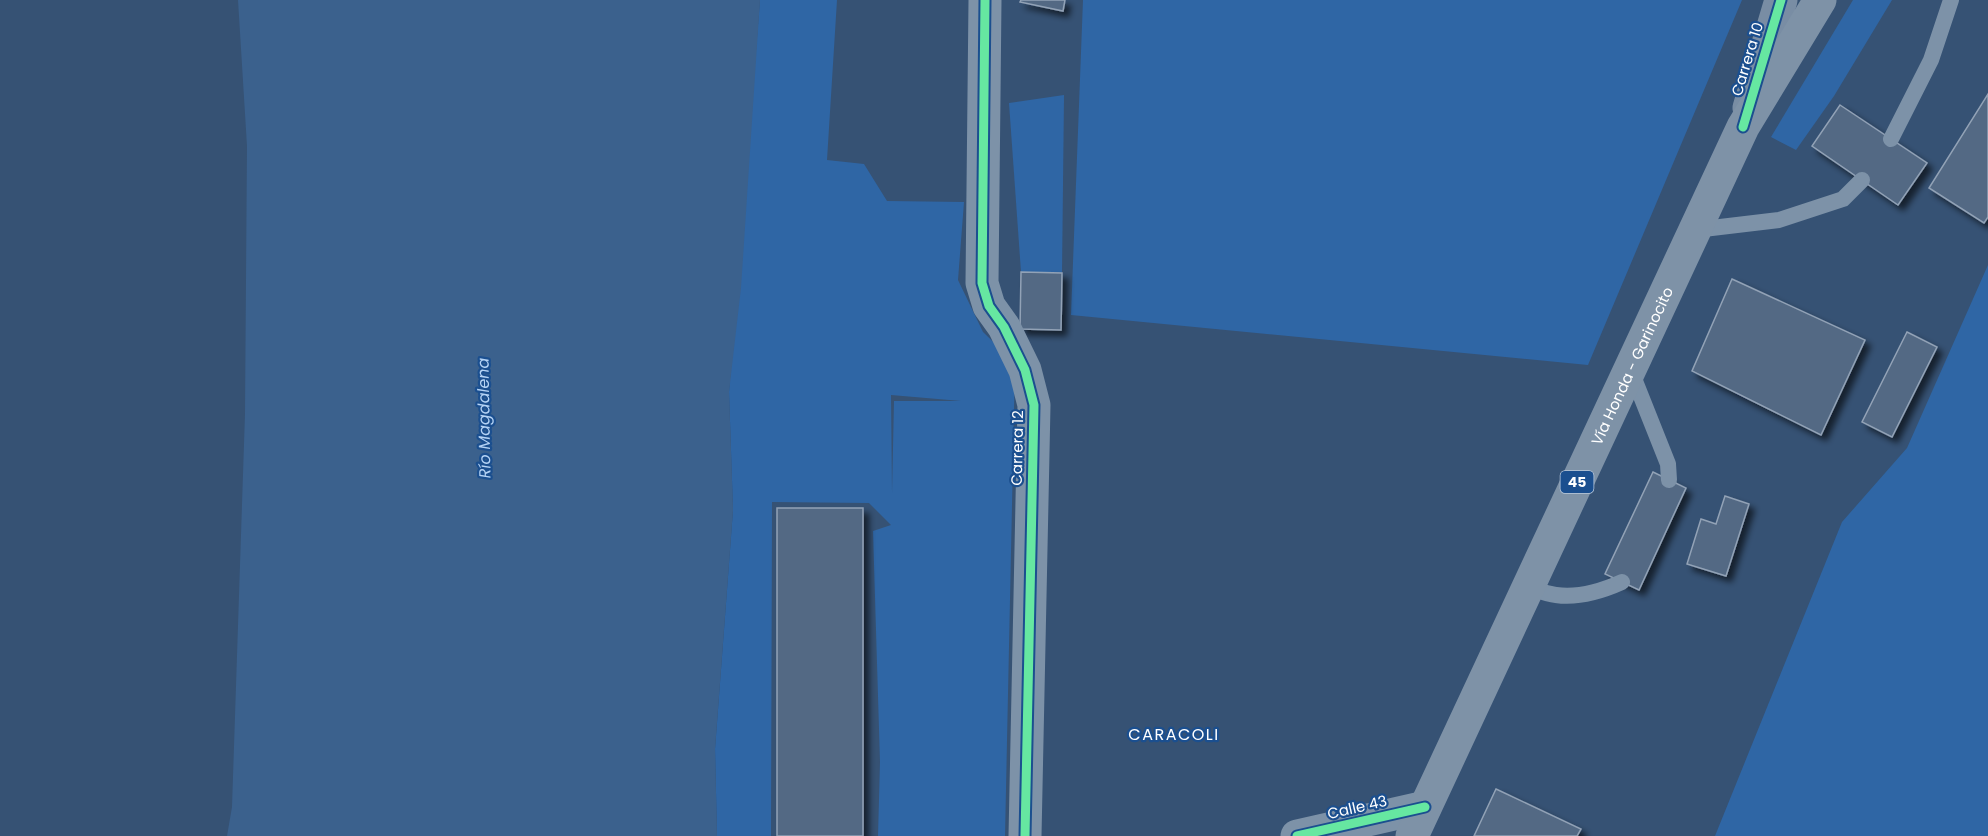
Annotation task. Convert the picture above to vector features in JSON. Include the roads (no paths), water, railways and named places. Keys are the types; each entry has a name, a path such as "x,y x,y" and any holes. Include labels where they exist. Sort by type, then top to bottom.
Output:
{"highway":[{"name":"Vía Honda - Garinocito","path":"1418,822 1743,127 1820,0"}],"street":[{"name":"Carrera 12","path":"985,0 982,283 989,306 1004,327 1026,370 1034,405 1025,836"},
{"name":"Carrera 10","path":"1743,127 1781,0"},
{"name":"Calle 43","path":"1297,836 1418,822"}],"lane":[{"path":"1891,139 1931,60 1951,0"},
{"path":"1695,230 1779,220 1843,199 1862,180"},
{"path":"1630,368 1668,464 1669,480"},
{"path":"1528,587 1555,595 1575,594 1609,588 1622,582"}],"water":[{"name":"Río Magdalena","path":"238,0 760,0 741,288 729,392 733,510 715,749 717,836 227,836 232,807 245,414 247,146"}],"district":[{"name":"CARACOLI","path":"1174,734"}]}
